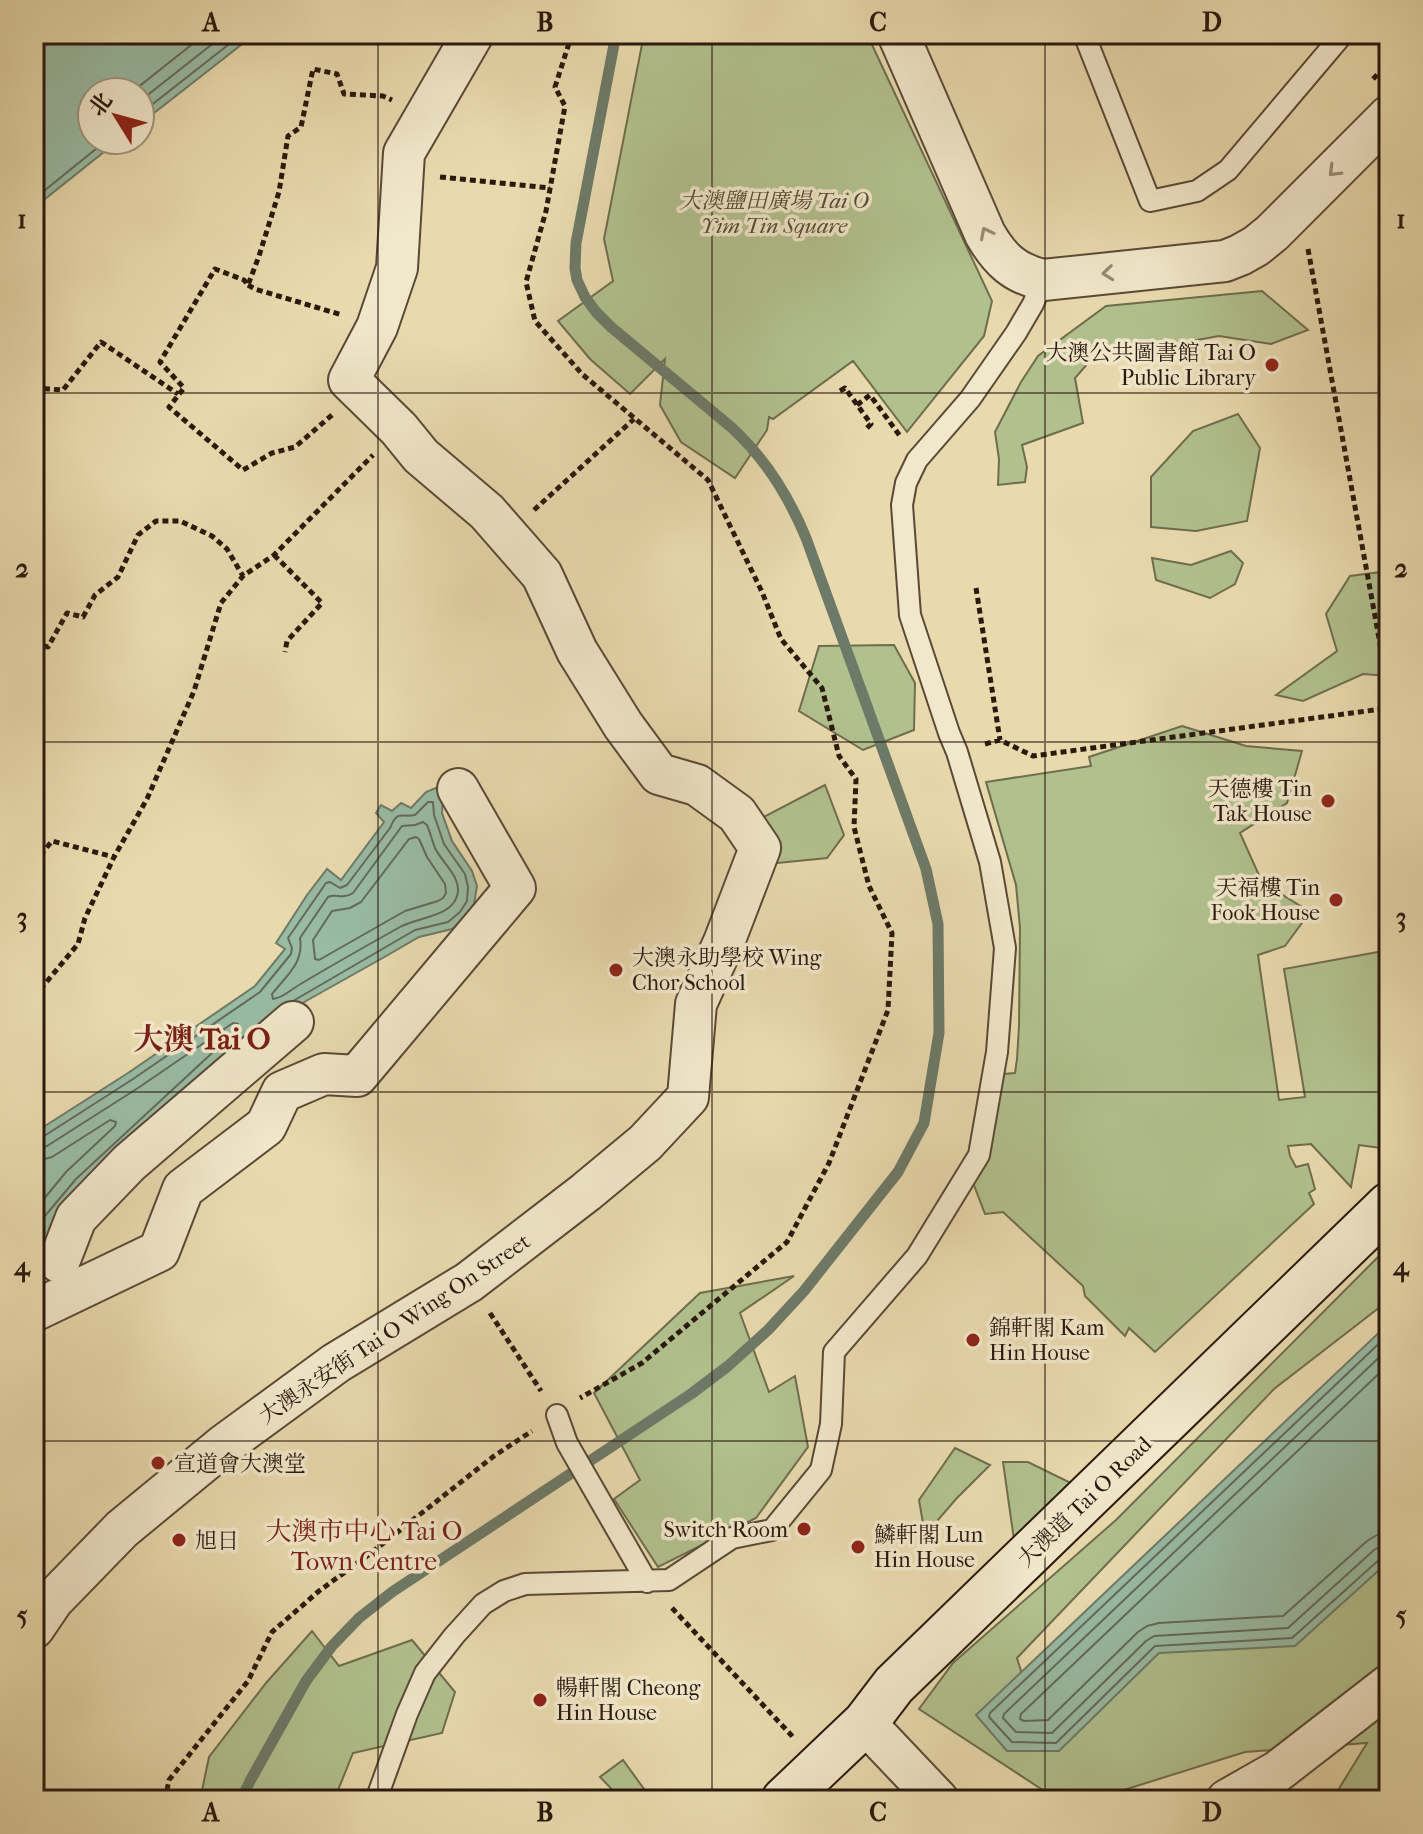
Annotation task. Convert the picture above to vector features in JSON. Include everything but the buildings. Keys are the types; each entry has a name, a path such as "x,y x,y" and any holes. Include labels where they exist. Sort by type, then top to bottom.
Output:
{"main road":[{"name":"大澳道 Tai O Road","path":"784,1800 865,1723 894,1685 1389,1205"}],"street":[{"path":"473,34 404,153 397,268 377,327 349,380 399,429 421,456 487,512 507,534"},
{"path":"898,34 996,253 1012,268 1043,280 1225,261 1240,255 1272,233 1389,116"},
{"name":"大澳永安街 Tai O Wing On Street","path":"34,1628 53,1600 122,1529 224,1445 336,1363 469,1282 645,1143 688,1097 696,1004 760,848 737,814 717,799 697,785 659,774 623,725 577,651 542,575 507,534"},
{"path":"34,1311 159,1251 183,1189 266,1126 282,1092 324,1074 357,1076 515,888 458,789"},
{"path":"59,1262 76,1218 129,1163 293,1022"},
{"path":"246,1062 282,1092"},
{"path":"129,1163 173,1216"},
{"path":"1227,1800 1278,1771 1389,1685"},
{"path":"865,1723 938,1800"}],"lane":[{"path":"1084,34 1150,201 1197,191 1228,170 1343,34"},
{"path":"376,1800 425,1673 483,1604 504,1591 525,1584 669,1580 732,1538 772,1530 821,1470 831,1424 834,1352 917,1256 979,1155 997,1052 1005,948 990,862 957,752 910,615 902,505 906,483 917,460 970,399 1016,333 1043,280"},
{"path":"557,1415 567,1443 647,1582"}],"path":[{"path":"165,1800 169,1780 248,1681 272,1632 319,1591 494,1456 585,1394 642,1363 787,1242 829,1163 888,1010 892,933 869,886 854,827 856,779 839,756 822,688 781,639 708,480 582,374 535,321 526,282 546,211 565,106 555,87 572,34"},
{"path":"248,285 279,192 288,136 301,127 313,69 337,74 344,94 383,96 427,113"},
{"path":"403,174 550,188"},
{"path":"1307,246 1389,693"},
{"path":"349,380 346,402 295,447 272,453 243,470 169,407 184,388 160,362 215,269 244,280 255,289 377,327"},
{"path":"34,388 63,390 101,342 178,394"},
{"path":"840,391 845,388 871,424 867,428"},
{"path":"857,405 870,395 917,460"},
{"path":"507,534 634,419"},
{"path":"34,997 78,944 85,918 114,857 147,799 194,691 221,603 243,576 274,555 399,429"},
{"path":"34,643 48,647 67,613 83,617 95,595 118,577 138,535 156,521 180,521 212,536 227,549 243,576"},
{"path":"274,555 322,603 287,641 285,652"},
{"path":"976,588 1000,740"},
{"path":"957,752 1000,740 1033,756 1389,708"},
{"path":"34,863 52,841 114,857"},
{"path":"469,1282 557,1415"},
{"path":"647,1582 797,1742"}],"green space":[{"name":"大澳鹽田廣場 Tai O Yim Tin Square","path":"644,34 867,34 992,301 984,336 907,432 853,361 773,419 769,417 767,430 735,478 681,442 660,405 665,359 630,394 590,359 558,321 613,281 604,239"},
{"path":"1262,291 1308,330 1271,344 1219,336 1097,353 1075,378 1083,423 1022,445 1027,467 1025,482 998,485 999,459 995,432 1021,382 1038,356 1106,306"},
{"path":"1238,414 1260,448 1247,521 1196,531 1151,527 1151,477 1193,431"},
{"path":"1231,551 1243,563 1235,584 1210,598 1156,580 1152,558 1191,565"},
{"path":"1389,571 1389,676 1363,674 1303,701 1276,695 1337,651 1326,614 1350,576"},
{"path":"894,645 915,683 914,730 863,750 799,711 819,646"},
{"path":"1182,726 1246,746 1302,751 1287,803 1240,833 1262,882 1310,912 1285,946 1258,955 1279,1100 1305,1097 1284,969 1389,950 1389,1067 1382,1105 1387,1109 1389,1149 1359,1145 1351,1187 1311,1144 1288,1146 1296,1167 1308,1164 1315,1189 1309,1193 1314,1204 1155,1352 1129,1328 1125,1336 1085,1296 1083,1286 1003,1212 985,1214 972,1180 989,1135 1004,1074 1015,1073 1019,1026 1020,928 1016,885 986,782 1091,766 1089,757"},
{"path":"825,785 844,835 827,858 768,864 760,819"},
{"path":"1389,1246 1389,1300 1274,1389 1017,1658 1032,1706 1389,1519 1389,1800 1332,1800 1367,1743 1245,1752 1092,1800 1058,1800 919,1709 953,1663 1116,1520"},
{"path":"794,1276 740,1313 769,1392 795,1376 808,1447 756,1518 658,1567 614,1499 640,1480 594,1393 700,1293"},
{"path":"955,1448 990,1465 925,1535 919,1500"},
{"path":"1003,1462 1028,1462 1081,1488 1014,1540"},
{"path":"312,1631 339,1666 412,1640 455,1692 442,1733 353,1753 334,1800 200,1800 209,1757 266,1683"},
{"path":"623,1760 652,1800 622,1800 600,1777"}],"water":[{"path":"34,34 255,34 156,111 156,76 76,76 76,156 99,156 34,211"},
{"path":"438,787 443,795 442,813 452,841 472,871 477,886 474,904 465,918 452,929 419,937 306,1001 256,1037 34,1253 34,1133 255,986 285,949 276,943 327,869 341,880 384,822 376,813 381,805 392,811 401,803 411,808 426,792"},
{"path":"1389,1323 1389,1561 1295,1646 1159,1653 1059,1751 1007,1751 976,1715"}],"waterway":[{"path":"241,1800 306,1681 332,1646 359,1618 392,1592 691,1394 728,1366 768,1330 804,1291 898,1172 924,1123 939,1033 938,924 926,869 806,538 784,493 755,452 731,427 611,327 585,297 577,280 576,243 616,34"}],"place":[{"name":"大澳公共圖書館 Tai O Public Library","path":"1272,365"},
{"name":"天德樓 Tin Tak House","path":"1328,801"},
{"name":"天福樓 Tin Fook House","path":"1336,900"},
{"name":"大澳永助學校 Wing Chor School","path":"616,970"},
{"name":"錦軒閣 Kam Hin House","path":"973,1340"},
{"name":"宣道會大澳堂","path":"158,1463"},
{"name":"Switch Room","path":"804,1529"},
{"name":"旭日","path":"179,1540"},
{"name":"鱗軒閣 Lun Hin House","path":"858,1547"},
{"name":"暢軒閣 Cheong Hin House","path":"540,1700"}],"district":[{"name":"大澳 Tai O","path":"202,1039"},
{"name":"大澳市中心 Tai O Town Centre","path":"364,1546"}]}
